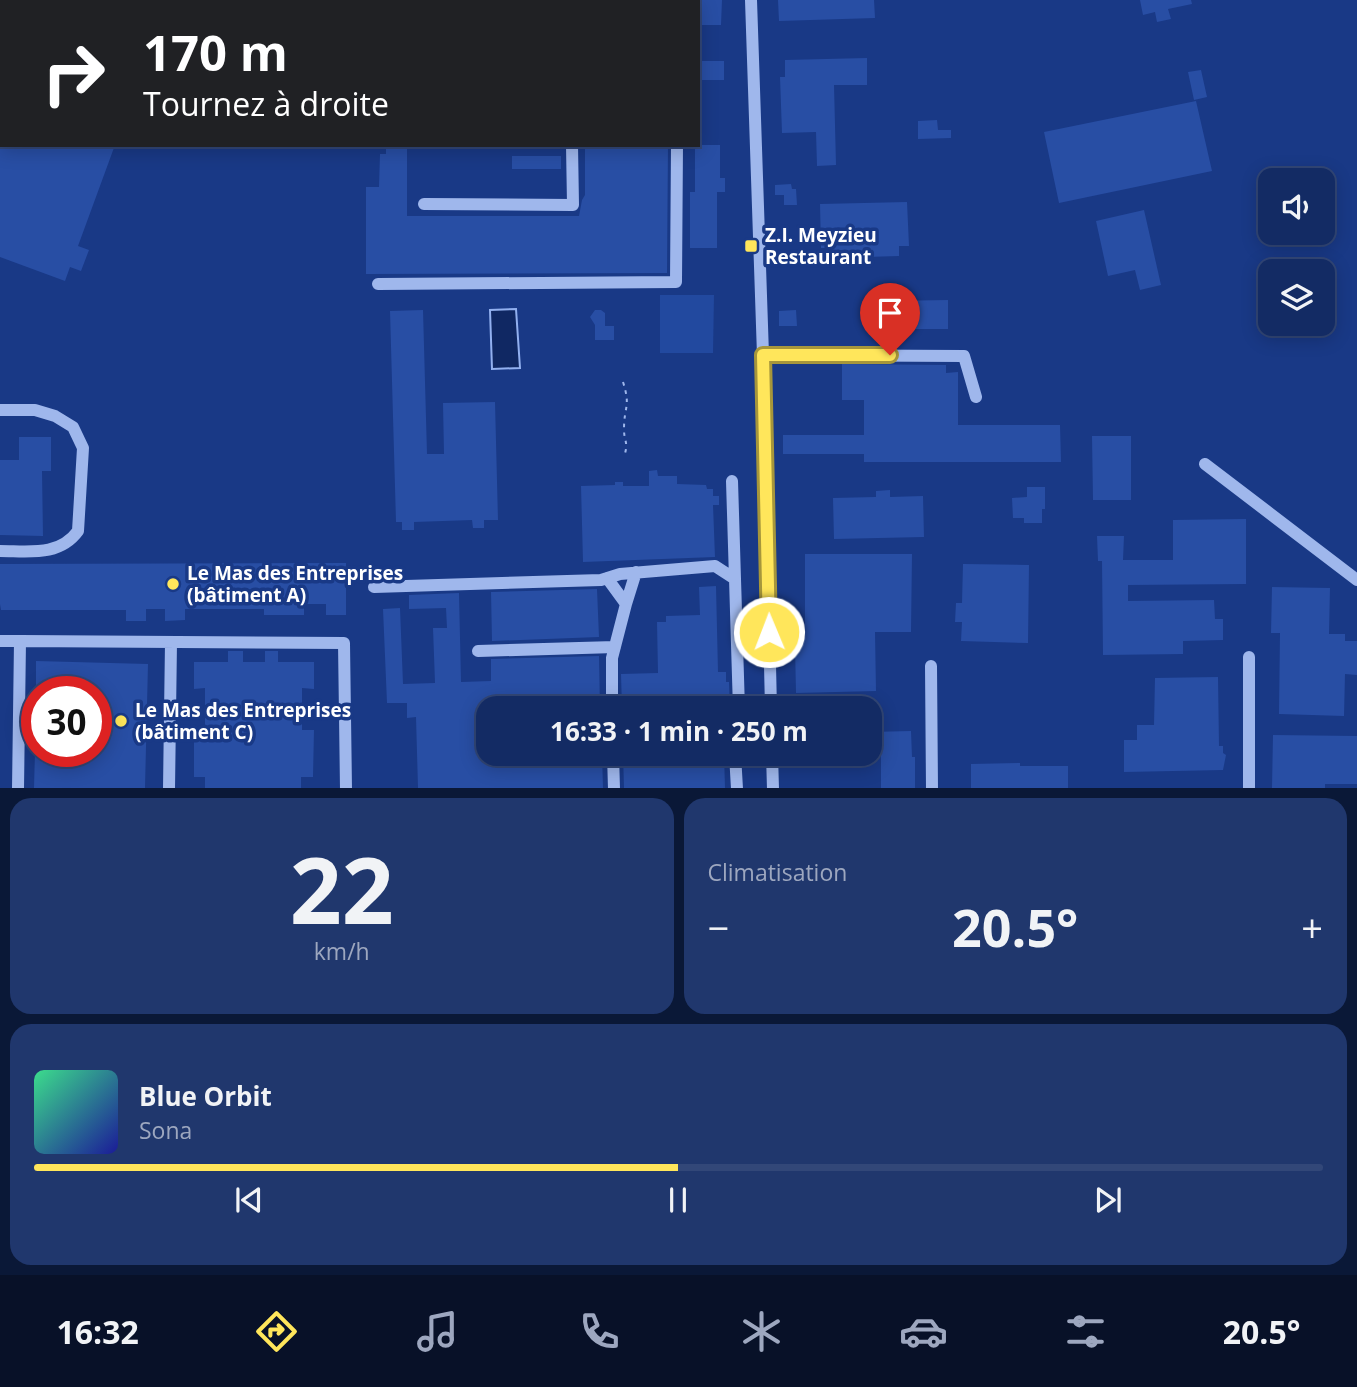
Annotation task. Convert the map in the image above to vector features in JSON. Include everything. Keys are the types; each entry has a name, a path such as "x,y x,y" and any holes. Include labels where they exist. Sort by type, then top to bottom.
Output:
{"street":[{"path":"751,0 771,696"},
{"path":"424,204 573,205 572,147"},
{"path":"378,284 676,282 677,147"},
{"path":"763,355 964,356 976,397"},
{"path":"0,410 35,410 55,416 72,427 83,448 78,531 72,540 52,551 0,551"},
{"path":"1205,464 1357,580"},
{"path":"732,481 739,696"},
{"path":"374,587 601,580 636,572 715,566 735,579"},
{"path":"612,696 612,658 636,572"},
{"path":"607,578 626,604"},
{"path":"0,641 344,643 346,788"},
{"path":"18,788 20,641"},
{"path":"169,788 171,642"},
{"path":"478,651 615,647"},
{"path":"1249,657 1249,788"},
{"path":"932,666 932,788"},
{"path":"613,766 614,788"},
{"path":"736,766 737,788"},
{"path":"772,766 773,788"}],"path":[{"path":"623,382 629,402 624,427 628,445 624,457"}],"shaded area":[{"path":"660,295 714,295 713,353 660,353"},
{"path":"516,309 520,368 492,369 490,310"}],"building":[{"path":"700,0 722,0 721,25 700,25"},
{"path":"778,0 874,0 875,18 779,21"},
{"path":"1140,0 1191,0 1192,4 1168,9 1171,19 1157,22 1155,12 1143,15"},
{"path":"867,58 867,85 834,85 836,165 817,166 816,132 782,133 780,77 785,77 785,60"},
{"path":"700,61 724,61 724,80 700,80"},
{"path":"1201,70 1207,97 1194,100 1188,72"},
{"path":"1196,101 1212,171 1059,203 1044,132"},
{"path":"937,120 938,130 951,130 951,138 918,139 918,121"},
{"path":"720,145 720,178 725,178 725,192 717,192 717,248 690,248 690,192 695,192 695,147"},
{"path":"0,147 114,147 78,246 89,250 81,271 70,267 65,281 0,257"},
{"path":"386,147 407,147 407,216 579,216 585,195 585,147 668,147 667,273 366,274 366,187 379,187 380,154 386,154"},
{"path":"512,156 561,156 561,169 512,169"},
{"path":"791,184 792,189 796,189 797,205 784,205 784,195 775,195 775,185"},
{"path":"907,202 909,246 899,246 899,256 832,258 831,248 821,248 820,204"},
{"path":"1144,210 1161,285 1140,290 1135,270 1108,276 1096,221"},
{"path":"948,300 948,329 887,329 887,301"},
{"path":"423,310 427,454 444,454 443,403 495,402 498,520 484,520 484,528 473,528 472,520 414,522 414,530 402,530 402,522 396,522 390,311"},
{"path":"595,310 605,313 605,326 614,326 614,340 595,340 595,325 590,317"},
{"path":"796,310 797,326 779,326 779,311"},
{"path":"842,364 946,365 946,373 958,372 958,425 1060,425 1061,462 864,462 864,454 783,454 783,435 864,435 864,400 842,400"},
{"path":"1092,436 1131,436 1131,500 1093,500"},
{"path":"19,437 51,437 51,471 42,471 43,536 0,535 0,460 19,460"},
{"path":"657,470 658,476 677,476 677,484 706,485 707,489 713,489 713,496 719,496 719,505 713,505 715,557 583,562 581,486 615,485 615,482 623,482 623,486 649,486 649,471"},
{"path":"1027,487 1045,487 1042,523 1024,523 1024,518 1013,518 1012,498 1027,497"},
{"path":"890,490 890,497 923,496 924,537 834,539 833,498 876,497 876,491"},
{"path":"1246,519 1246,584 1128,585 1128,601 1214,600 1215,619 1223,619 1223,640 1183,641 1183,654 1103,655 1102,561 1098,561 1097,536 1124,536 1123,560 1173,560 1173,520"},
{"path":"805,554 912,554 911,632 875,632 876,691 796,693 795,647 788,648 788,638 805,637"},
{"name":"Le Mas des Entreprises (bâtiment A)","path":"346,563 346,615 326,615 326,604 304,604 304,615 264,615 264,609 185,609 185,620 165,621 165,609 146,609 146,621 126,621 126,610 1,610 0,604 0,564"},
{"path":"963,564 1029,565 1028,643 961,641 962,622 955,622 956,603 962,603"},
{"path":"716,586 718,672 726,672 730,696 622,696 621,674 658,673 657,622 666,622 666,616 700,615 699,587"},
{"path":"1272,587 1330,588 1329,634 1345,634 1345,641 1357,641 1357,675 1345,674 1344,716 1279,714 1280,633 1271,633"},
{"path":"597,589 599,637 492,641 491,592"},
{"path":"459,593 461,682 491,681 491,659 599,656 600,696 476,696 476,766 602,766 603,788 418,788 416,717 407,718 407,703 387,703 383,609 400,608 403,684 435,683 433,628 447,628 446,608 409,609 409,595"},
{"path":"228,651 243,651 243,662 265,662 265,651 278,651 278,662 314,662 314,689 302,688 302,730 314,730 313,777 301,777 301,788 205,788 205,777 194,777 194,731 205,731 205,688 194,689 194,662 228,662"},
{"name":"Le Mas des Entreprises (bâtiment C)","path":"36,661 148,664 145,788 34,788 35,767 112,767 112,676 36,676"},
{"path":"1218,677 1219,746 1223,746 1223,753 1226,755 1223,770 1124,772 1124,740 1137,740 1137,725 1154,725 1155,678"},
{"path":"911,731 912,757 915,757 915,788 881,788 882,732"},
{"path":"1273,735 1357,736 1357,784 1325,784 1325,788 1272,788"},
{"path":"1020,763 1020,766 1068,766 1068,788 971,788 971,764"},
{"path":"623,766 724,766 725,788 624,788"}],"place":[{"name":"Z.I. Meyzieu Restaurant","path":"751,246"},
{"name":"Le Mas des Entreprises (bâtiment A)","path":"173,584"},
{"name":"Le Mas des Entreprises (bâtiment C)","path":"121,721"}],"route":[{"path":"769,632 763,355 890,355"}]}
